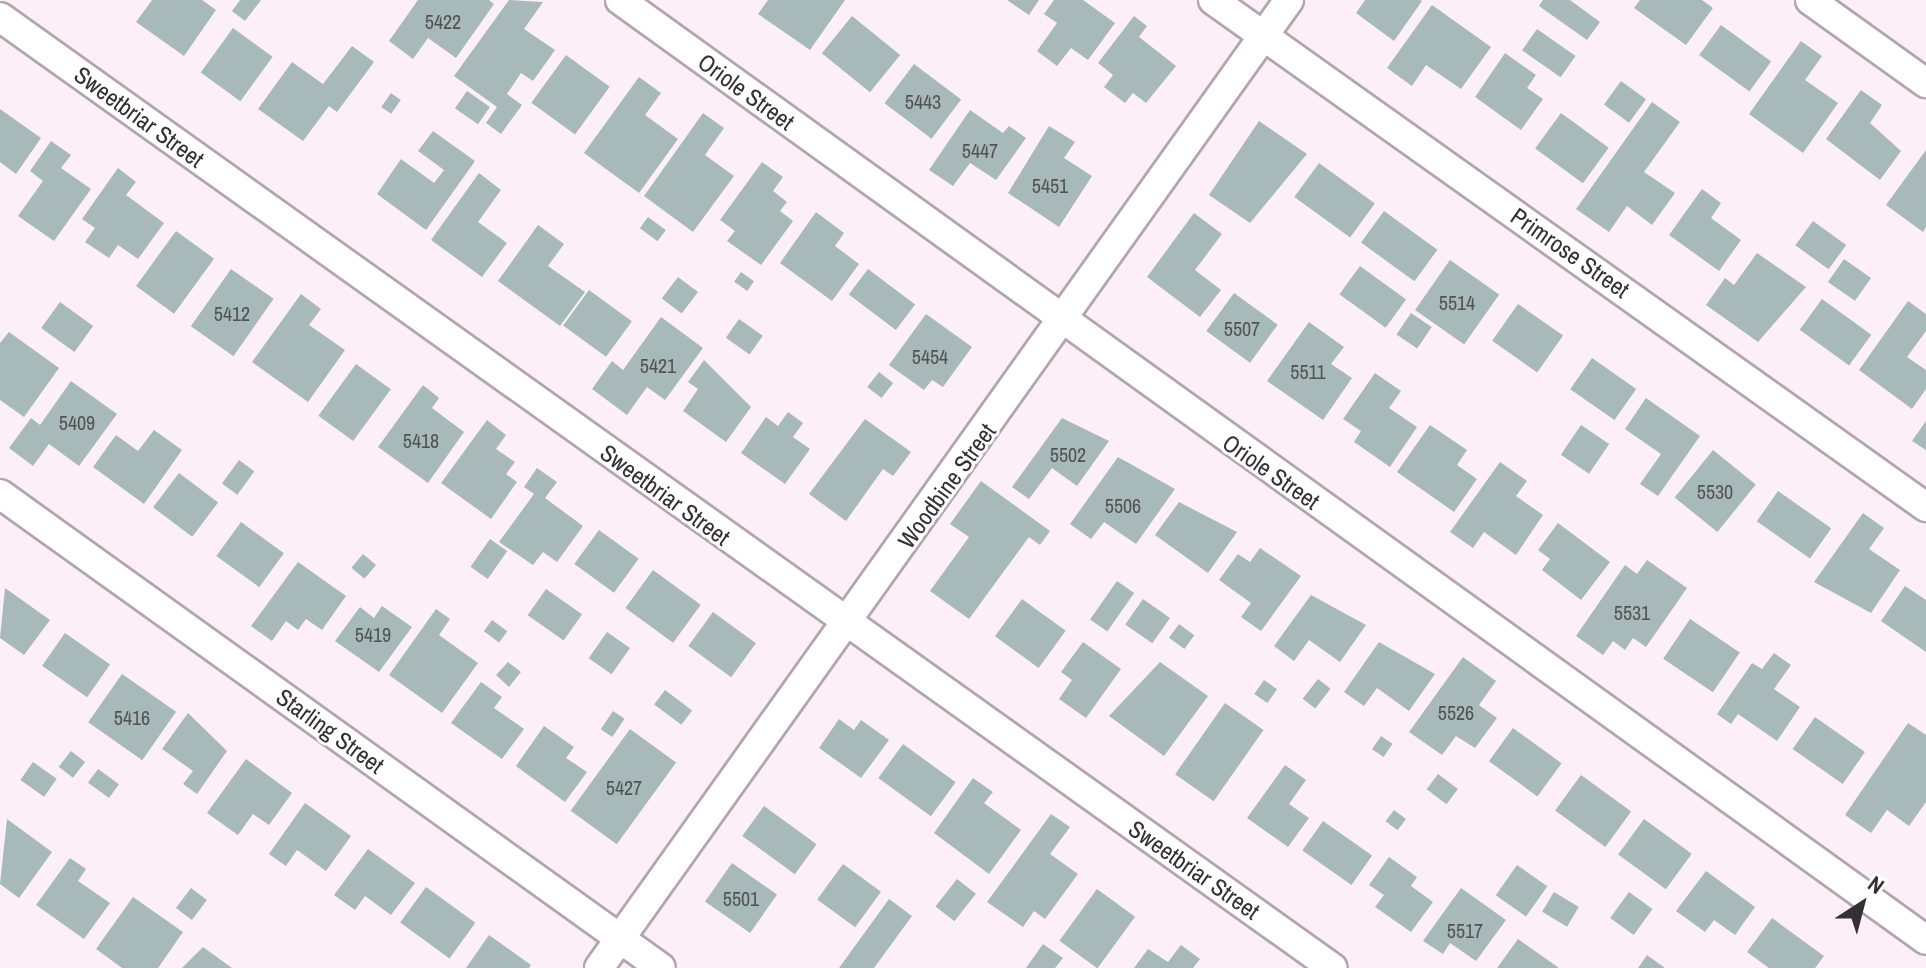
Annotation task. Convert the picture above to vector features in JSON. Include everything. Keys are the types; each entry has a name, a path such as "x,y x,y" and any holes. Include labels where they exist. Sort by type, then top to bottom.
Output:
{"street":[{"name":"Oriole Street","path":"620,0 1063,324 1926,940"},
{"name":"Primrose Street","path":"1213,0 1926,507"},
{"name":"Woodbine Street","path":"599,968 1063,324 1289,0"},
{"path":"1810,0 1926,83"},
{"name":"Sweetbriar Street","path":"0,17 846,625 1333,968"},
{"name":"Starling Street","path":"0,494 661,968"}],"building":[{"path":"152,0 202,0 216,10 184,56 136,22"},
{"path":"240,0 261,0 245,21 232,11"},
{"path":"418,0 489,0 494,4 456,58 428,38 413,59 389,41"},
{"path":"509,0 543,2 524,29 555,50 533,81 521,73 507,94 522,105 501,134 486,123 497,107 454,76"},
{"path":"768,0 845,0 810,50 758,14"},
{"path":"1007,0 1039,0 1029,15"},
{"path":"1054,0 1083,0 1115,23 1088,60 1071,48 1057,66 1037,51 1057,23 1044,14"},
{"path":"1365,0 1422,1 1394,41 1356,13"},
{"path":"1543,0 1570,0 1600,22 1587,40 1539,6"},
{"path":"1640,0 1702,0 1713,8 1686,45 1634,8"},
{"path":"1432,5 1491,47 1461,89 1426,65 1412,86 1387,68"},
{"path":"852,16 900,55 870,92 822,53"},
{"path":"1134,16 1147,26 1139,37 1176,66 1146,103 1133,93 1125,103 1104,87 1113,75 1098,63"},
{"path":"1721,25 1771,61 1749,91 1699,55"},
{"path":"233,28 273,57 240,101 201,72"},
{"path":"1537,29 1576,56 1561,77 1522,50"},
{"path":"1801,41 1822,56 1805,80 1838,103 1803,153 1749,114"},
{"path":"352,46 374,62 337,112 329,106 303,141 258,109 292,62 323,84"},
{"path":"1505,53 1536,75 1527,88 1543,99 1521,130 1475,97"},
{"path":"566,55 610,87 575,134 531,103"},
{"path":"914,64 961,100 932,139 885,103"},
{"path":"639,77 661,93 645,115 678,139 639,193 584,153"},
{"path":"1621,81 1646,99 1629,123 1604,104"},
{"path":"1861,90 1882,105 1870,123 1901,151 1880,180 1826,139"},
{"path":"467,91 490,107 478,124 455,108"},
{"path":"391,93 401,100 391,114 381,107"},
{"path":"1652,102 1680,122 1644,172 1675,193 1652,225 1627,206 1609,232 1576,209"},
{"path":"0,109 41,138 16,174 0,162"},
{"path":"970,110 1003,133 1009,126 1026,138 996,180 970,163 953,186 929,170"},
{"path":"703,113 724,128 705,155 734,176 693,232 644,196"},
{"path":"1561,113 1609,148 1583,183 1535,149"},
{"path":"1259,121 1307,154 1250,223 1209,195"},
{"path":"1049,126 1075,142 1064,158 1092,176 1059,227 1008,193"},
{"path":"433,131 475,161 426,230 377,194 401,159 434,183 444,170 418,151"},
{"path":"51,141 71,155 61,168 91,189 54,241 18,216 43,181 30,171"},
{"path":"1926,150 1926,227 1923,232 1886,205"},
{"path":"762,162 783,177 773,191 787,202 780,211 793,221 761,265 727,241 735,231 720,220"},
{"path":"1319,163 1375,204 1350,238 1294,197"},
{"path":"118,168 136,182 126,195 164,223 138,259 118,245 109,258 85,242 95,228 82,219"},
{"path":"479,173 501,190 478,222 507,243 482,277 431,240"},
{"path":"1702,189 1721,203 1711,218 1741,240 1719,271 1669,235"},
{"path":"1384,211 1437,250 1414,281 1361,243"},
{"path":"816,212 844,233 835,246 859,264 832,301 780,263"},
{"path":"1194,213 1222,234 1195,270 1221,290 1200,317 1147,277"},
{"path":"648,217 666,230 658,241 640,228"},
{"path":"1813,221 1846,245 1829,269 1795,245"},
{"path":"538,225 564,244 548,266 585,292 560,326 498,281"},
{"path":"176,231 214,259 174,314 136,286"},
{"path":"1757,253 1806,287 1758,342 1706,305 1725,278 1734,285"},
{"path":"1844,259 1871,278 1855,301 1828,282"},
{"path":"1450,260 1499,294 1464,344 1415,310"},
{"path":"1360,266 1406,300 1386,328 1339,294"},
{"path":"231,269 274,299 233,356 191,326"},
{"path":"868,269 915,305 896,330 849,295"},
{"path":"741,272 754,281 747,291 734,282"},
{"path":"678,277 698,292 682,314 662,299"},
{"path":"589,290 632,321 606,357 563,326"},
{"path":"1234,293 1278,325 1250,363 1206,331"},
{"path":"301,294 321,309 309,325 345,350 308,402 252,362"},
{"path":"1822,299 1871,335 1849,366 1800,330"},
{"path":"1908,301 1926,314 1926,331 1907,357 1926,370 1926,389 1912,409 1859,370"},
{"path":"60,302 93,326 74,352 41,328"},
{"path":"1518,304 1563,336 1537,372 1492,341"},
{"path":"1411,313 1432,327 1417,349 1396,335"},
{"path":"926,314 972,347 943,387 932,380 924,390 889,365"},
{"path":"661,317 703,348 665,400 647,387 627,415 592,389 612,361 623,370"},
{"path":"739,319 763,336 750,354 726,338"},
{"path":"1309,322 1344,347 1331,364 1352,378 1323,420 1267,381"},
{"path":"9,332 59,368 24,417 0,400 0,343"},
{"path":"1592,358 1636,389 1614,420 1570,389"},
{"path":"704,360 751,407 726,442 683,411 698,389 688,382"},
{"path":"356,364 391,389 353,441 318,416"},
{"path":"879,372 893,383 881,398 867,387"},
{"path":"1375,373 1401,391 1389,408 1417,427 1390,467 1354,442 1361,431 1343,419"},
{"path":"71,381 117,414 79,466 49,444 33,466 9,448 31,418 40,425"},
{"path":"423,385 439,398 432,408 464,432 428,483 378,447"},
{"path":"1646,398 1700,436 1658,496 1640,484 1661,454 1625,429"},
{"path":"788,412 803,423 793,437 810,449 785,484 741,453 766,417 778,426"},
{"path":"1062,418 1109,441 1077,486 1052,468 1029,499 1012,487"},
{"path":"865,419 911,452 893,476 883,469 846,521 809,494"},
{"path":"487,420 506,435 496,449 515,462 506,474 517,482 491,519 441,483"},
{"path":"1926,421 1926,450 1912,441"},
{"path":"1430,425 1467,450 1457,465 1477,479 1454,512 1397,472"},
{"path":"1581,425 1609,444 1589,474 1561,455"},
{"path":"154,430 182,450 144,504 93,467 116,435 138,451"},
{"path":"1713,450 1756,485 1717,532 1675,497"},
{"path":"1118,457 1175,489 1136,544 1104,522 1091,539 1070,524"},
{"path":"239,460 254,471 237,495 222,483"},
{"path":"1500,462 1527,481 1516,496 1543,515 1516,555 1484,532 1473,548 1450,532"},
{"path":"537,468 557,482 545,498 583,526 557,562 543,552 533,565 499,542 534,494 524,487"},
{"path":"179,473 218,502 192,537 153,507"},
{"path":"981,481 1050,531 1040,545 1029,537 969,619 930,591 969,537 950,524"},
{"path":"1778,491 1831,528 1810,559 1757,521"},
{"path":"1179,502 1237,532 1208,573 1155,535"},
{"path":"1863,513 1884,528 1869,549 1900,570 1871,613 1814,582"},
{"path":"241,522 284,553 259,587 216,556"},
{"path":"1558,523 1610,562 1581,600 1542,570 1550,559 1538,550"},
{"path":"599,530 639,559 614,593 574,564"},
{"path":"490,539 507,551 488,579 470,567"},
{"path":"1260,548 1301,576 1261,631 1241,617 1251,603 1219,580 1238,554 1250,562"},
{"path":"363,554 376,565 364,579 351,568"},
{"path":"1647,560 1687,588 1646,647 1633,638 1625,650 1613,641 1603,655 1576,636 1625,565 1637,574"},
{"path":"298,562 346,596 322,630 306,619 298,630 286,621 272,641 251,626"},
{"path":"653,570 701,605 673,643 625,608"},
{"path":"1117,581 1134,593 1107,632 1090,620"},
{"path":"1905,586 1926,600 1926,652 1881,621"},
{"path":"5,588 50,620 24,655 0,638"},
{"path":"546,589 582,614 564,640 528,615"},
{"path":"1311,595 1366,625 1340,662 1309,640 1294,661 1274,646"},
{"path":"1022,599 1066,631 1039,668 995,636"},
{"path":"1143,599 1170,618 1152,643 1125,624"},
{"path":"382,606 412,627 379,672 335,641 360,607 374,618"},
{"path":"436,609 450,619 439,635 478,663 442,713 389,675"},
{"path":"713,612 756,643 731,677 688,646"},
{"path":"1690,619 1740,653 1713,692 1663,659"},
{"path":"492,620 507,631 499,642 484,631"},
{"path":"1179,624 1194,635 1184,649 1169,638"},
{"path":"607,632 630,648 612,674 589,658"},
{"path":"65,633 110,665 87,697 42,666"},
{"path":"1083,642 1121,669 1086,718 1059,699 1072,680 1061,672"},
{"path":"1379,642 1435,674 1409,711 1377,688 1364,706 1344,692"},
{"path":"1774,653 1791,665 1774,689 1800,707 1777,741 1738,714 1731,724 1717,714 1752,663 1762,669"},
{"path":"1463,657 1496,681 1479,705 1497,718 1475,748 1456,736 1442,755 1409,732"},
{"path":"508,662 521,672 509,687 496,675"},
{"path":"1160,662 1208,696 1164,756 1109,716"},
{"path":"122,674 176,712 142,760 88,722"},
{"path":"1318,679 1331,689 1315,709 1303,699"},
{"path":"1264,680 1277,689 1267,703 1254,694"},
{"path":"481,682 502,697 494,708 524,729 502,759 451,723"},
{"path":"665,690 692,710 681,725 654,704"},
{"path":"1225,703 1264,730 1214,801 1175,774"},
{"path":"613,711 625,719 612,737 601,729"},
{"path":"188,713 227,751 197,794 183,784 193,771 162,749"},
{"path":"1815,717 1865,752 1843,784 1793,749"},
{"path":"839,719 854,730 861,720 889,740 861,778 819,748"},
{"path":"1908,723 1926,735 1926,802 1909,826 1887,810 1871,833 1845,815"},
{"path":"544,726 574,747 566,758 587,772 565,802 516,766"},
{"path":"1513,728 1562,763 1537,796 1489,761"},
{"path":"630,729 676,763 617,844 571,811"},
{"path":"1381,736 1393,744 1384,757 1372,749"},
{"path":"903,744 956,782 931,816 878,778"},
{"path":"71,751 85,762 73,778 59,767"},
{"path":"246,759 292,793 269,825 253,814 238,835 207,813"},
{"path":"33,762 57,779 44,797 20,780"},
{"path":"1285,765 1306,780 1289,804 1309,818 1288,847 1247,818"},
{"path":"98,769 119,784 109,798 88,783"},
{"path":"1438,774 1458,789 1447,804 1427,789"},
{"path":"1581,775 1631,811 1605,847 1555,811"},
{"path":"973,778 993,792 984,803 1021,830 989,874 934,833"},
{"path":"305,803 351,836 326,871 297,850 286,866 269,854"},
{"path":"764,806 817,844 795,874 742,836"},
{"path":"1394,810 1406,819 1398,830 1386,821"},
{"path":"1051,814 1070,827 1050,854 1078,874 1045,919 1034,911 1023,927 987,902"},
{"path":"7,819 52,852 19,898 0,884"},
{"path":"1644,819 1692,854 1666,889 1618,855"},
{"path":"1323,821 1372,855 1352,885 1302,850"},
{"path":"368,849 415,883 391,915 365,896 355,910 334,895"},
{"path":"1389,857 1417,877 1411,886 1433,902 1411,932 1375,907 1384,895 1369,885"},
{"path":"70,858 86,869 78,881 110,903 84,939 36,905"},
{"path":"732,863 777,895 750,933 705,902"},
{"path":"843,864 881,892 855,927 817,900"},
{"path":"1517,865 1547,886 1526,917 1496,895"},
{"path":"1706,871 1755,907 1735,935 1714,920 1705,932 1676,911"},
{"path":"957,879 976,894 954,921 935,907"},
{"path":"426,887 475,923 449,958 400,923"},
{"path":"191,888 207,900 192,920 176,908"},
{"path":"1461,888 1506,920 1476,961 1450,943 1443,954 1423,941"},
{"path":"1097,889 1135,917 1098,968 1059,941"},
{"path":"1554,892 1579,907 1567,927 1542,912"},
{"path":"1629,892 1652,909 1634,935 1610,918"},
{"path":"133,897 183,932 158,968 122,968 96,949"},
{"path":"889,899 912,916 874,968 839,968"},
{"path":"1772,918 1824,956 1815,968 1769,968 1747,952"},
{"path":"489,935 531,965 529,968 466,968"},
{"path":"1518,939 1559,968 1497,968"},
{"path":"1043,944 1063,958 1055,968 1026,968"},
{"path":"1181,945 1200,959 1193,968 1134,968 1148,949 1168,962"},
{"path":"203,947 232,968 182,968"},
{"path":"1647,955 1665,968 1638,968"}]}
